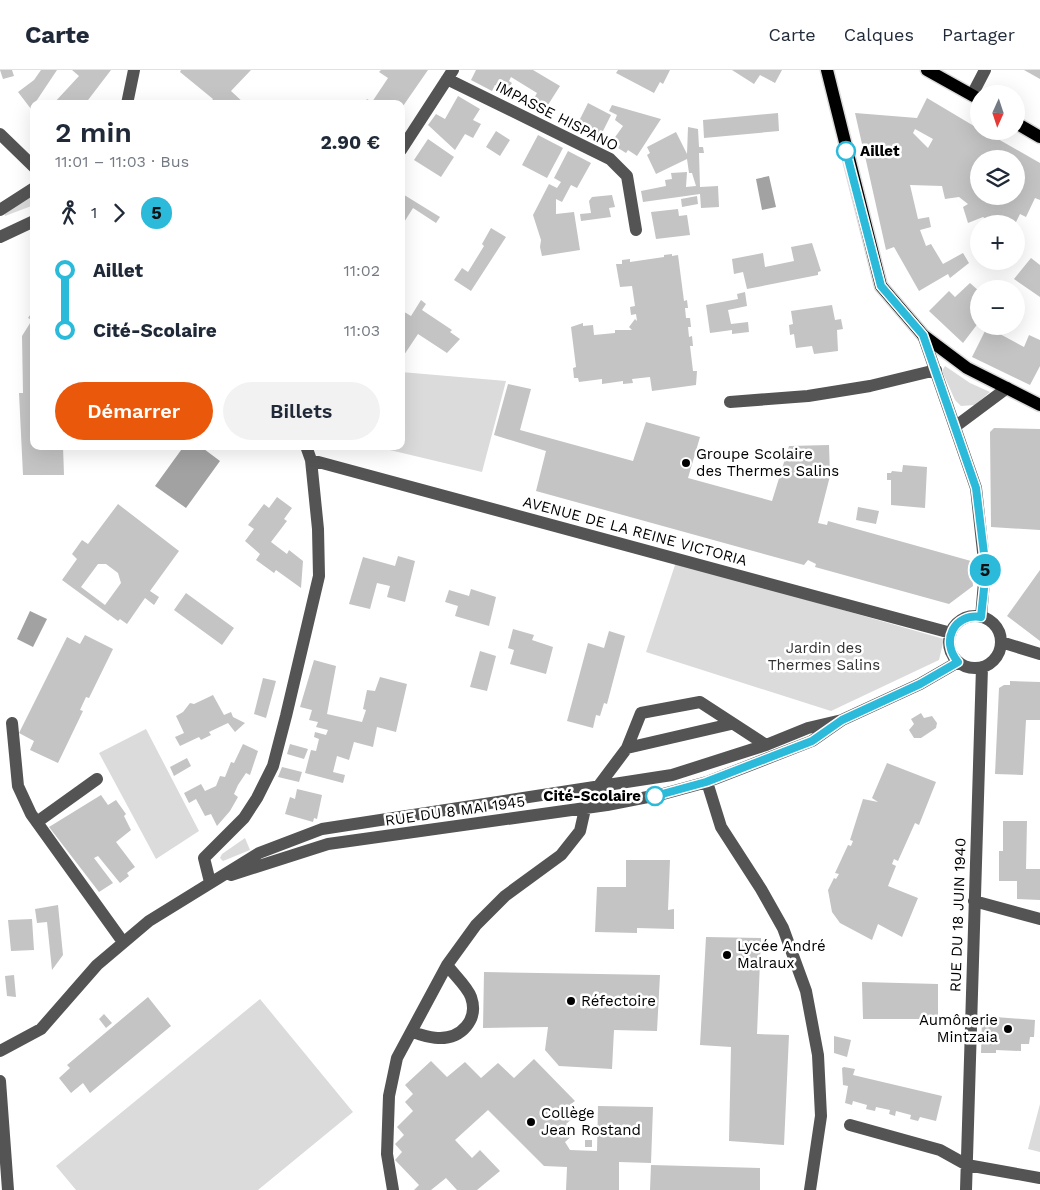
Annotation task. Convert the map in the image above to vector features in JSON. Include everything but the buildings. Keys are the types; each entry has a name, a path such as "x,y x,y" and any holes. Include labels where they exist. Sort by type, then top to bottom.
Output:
{"main road":[{"path":"827,70 881,286 923,335 967,368 1040,405"},
{"path":"927,70 970,94"},
{"path":"1025,128 1040,137"}],"street":[{"path":"128,100 134,70"},
{"path":"980,85 984,70"},
{"path":"405,144 450,74"},
{"name":"IMPASSE HISPANO","path":"450,74 610,158 627,176 636,230"},
{"path":"2,138 30,163"},
{"path":"0,210 30,191"},
{"path":"0,237 30,223"},
{"path":"923,335 976,488 986,570 981,617"},
{"path":"730,402 808,396 870,386 936,370"},
{"path":"956,426 1007,388"},
{"path":"210,882 204,858 244,818 273,766 312,610 319,576 318,529 311,460 307,450"},
{"name":"AVENUE DE LA REINE VICTORIA","path":"311,460 951,633"},
{"path":"981,617 995,626 1001,642 996,658 982,667 973,668 958,662 950,648 951,633 954,626 966,618 981,617"},
{"path":"1001,642 1040,654"},
{"name":"RUE DU 8 MAI 1945","path":"210,882 328,844 585,809 639,800 706,782 812,741 842,720 920,684 958,662"},
{"name":"RUE DU 18 JUIN 1940","path":"966,1190 982,667"},
{"path":"597,788 627,748 641,713 700,702 731,724 766,745"},
{"name":"RUE DU 8 MAI 1945","path":"0,1051 41,1029 97,965 149,921 259,853 322,829 597,788 685,772 766,745 808,728 842,720"},
{"path":"12,723 18,786 37,822 123,942"},
{"path":"627,748 731,724"},
{"path":"37,822 98,778"},
{"path":"706,782 721,827 761,889 783,928 806,991 818,1055 821,1116 810,1190"},
{"path":"393,1190 387,1154 389,1096 397,1058 447,966 476,925 506,896 561,854 580,830 585,809"},
{"path":"974,901 1040,919"},
{"path":"412,1032 437,1038 454,1037 466,1030 472,1017 471,997 447,966"},
{"path":"0,1081 8,1190"},
{"path":"850,1125 940,1150 968,1164 1040,1178"}],"green space":[{"path":"30,196 30,207 5,216 4,213"},
{"path":"945,366 970,383 990,392 975,405 961,406 955,400 942,371"},
{"path":"405,372 506,381 482,472 390,450 405,450"},
{"name":"Jardin des Thermes Salins","path":"676,562 944,639 939,660 831,711 646,652"},
{"path":"146,729 199,831 156,859 99,753"},
{"path":"245,838 250,850 223,861 220,858 222,854"},
{"path":"260,999 353,1112 258,1190 76,1190 56,1166"},
{"path":"1040,1104 1040,1152 1028,1149"}],"shaded area":[{"path":"769,176 776,207 762,210 756,179"},
{"path":"181,450 205,450 220,461 186,508 155,486"},
{"path":"30,611 47,619 33,647 17,639"}],"bus line":[{"name":"5","path":"655,796 706,782 812,741 842,720 920,684 958,662 953,656 949,641 954,626 966,618 981,617 986,570 976,488 923,335 881,286 846,151"}],"place":[{"name":"Aillet","path":"846,151"},
{"name":"Groupe Scolaire des Thermes Salins","path":"686,463"},
{"name":"Cité-Scolaire","path":"655,796"},
{"name":"Lycée André Malraux","path":"727,955"},
{"name":"Réfectoire","path":"571,1001"},
{"name":"Aumônerie Mintzaia","path":"1008,1029"},
{"name":"Collège Jean Rostand","path":"531,1122"}]}
